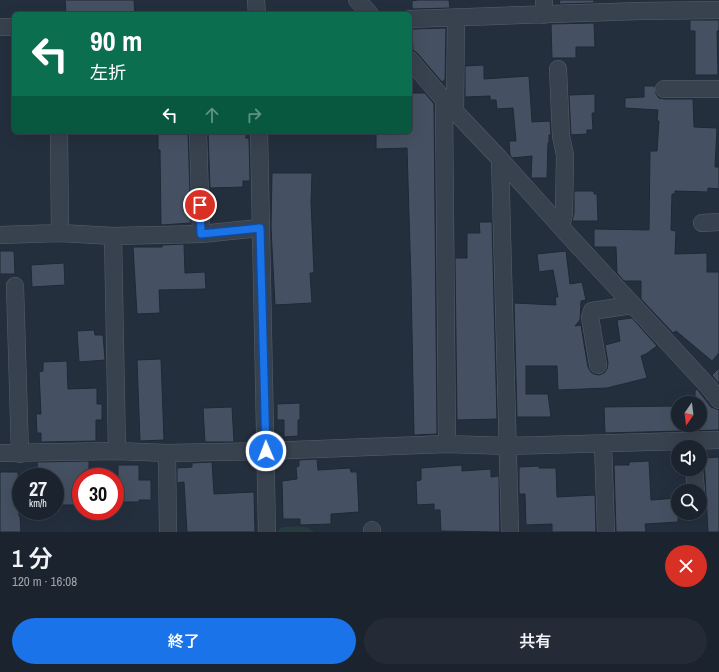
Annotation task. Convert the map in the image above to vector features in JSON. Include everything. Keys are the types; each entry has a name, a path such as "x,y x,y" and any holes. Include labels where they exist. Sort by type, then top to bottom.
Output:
{"street":[{"path":"256,0 257,12"},
{"path":"357,0 368,12"},
{"path":"412,19 456,18 544,7 690,5 719,10"},
{"path":"447,444 450,106 456,18"},
{"path":"0,27 12,27"},
{"path":"412,62 450,106 707,385 719,400"},
{"path":"558,69 561,136 565,155 564,213 561,227"},
{"path":"664,90 719,89"},
{"path":"59,134 60,233"},
{"path":"198,134 201,234"},
{"path":"259,134 267,532"},
{"path":"500,159 510,532"},
{"path":"702,223 719,222"},
{"path":"0,235 60,233 113,236 201,234 260,228"},
{"path":"113,236 117,450"},
{"path":"15,286 20,454"},
{"path":"598,366 590,317 592,311 632,304"},
{"path":"707,442 719,440"},
{"path":"603,443 606,532"},
{"path":"0,453 20,454 117,450 167,453 447,444 508,446 603,443 671,444"},
{"path":"167,453 168,532"}],"green space":[{"path":"283,527 304,527 311,529 314,532 278,532 278,530"}],"building":[{"path":"65,0 134,0 135,12 66,12"},
{"path":"449,0 450,8 412,9 412,1"},
{"path":"560,0 594,0 594,3 559,4"},
{"path":"690,20 719,20 719,31 717,31 718,75 695,75 695,31 690,31"},
{"path":"594,23 595,47 576,47 576,58 552,58 551,24"},
{"path":"446,28 445,80 442,82 413,50 412,29"},
{"path":"484,65 484,79 529,76 532,122 550,121 551,135 549,135 548,143 547,178 531,178 532,156 512,158 510,155 509,141 516,141 513,108 497,109 496,100 490,100 490,96 465,97 465,66"},
{"path":"644,86 655,86 656,94 659,98 693,99 694,127 717,128 715,167 719,167 719,189 708,188 708,192 675,191 675,194 672,194 671,230 676,231 675,254 707,253 707,272 719,272 719,353 712,361 676,331 673,333 641,299 641,281 624,281 617,273 616,247 594,247 594,229 649,230 650,151 657,151 659,121 657,121 658,110 625,108 625,98 644,97"},
{"path":"412,93 425,93 434,104 437,434 414,435 407,148 376,149 376,134 412,134"},
{"path":"595,94 595,113 592,113 593,130 587,130 587,134 571,135 569,95"},
{"path":"158,134 188,134 191,223 161,225 160,150 158,150"},
{"path":"208,134 246,134 246,138 249,138 250,181 243,181 243,187 210,188"},
{"path":"272,173 312,173 311,201 314,273 310,273 312,303 275,305 271,228"},
{"path":"574,191 594,191 594,194 597,194 598,221 572,221 574,213"},
{"path":"479,222 492,222 497,419 457,420 455,258 467,258 467,233 480,233"},
{"path":"184,244 185,273 205,272 206,289 159,290 160,313 137,314 133,247 162,247 162,245"},
{"path":"0,251 14,251 15,274 0,274"},
{"path":"566,251 570,284 582,282 586,300 581,301 580,320 575,326 581,325 588,367 591,372 599,375 604,373 607,369 608,363 605,345 620,341 617,320 632,318 657,346 641,356 647,378 607,388 558,390 557,366 526,366 526,394 548,394 551,417 517,417 514,303 556,305 555,297 558,297 553,270 539,272 537,254"},
{"path":"64,263 65,285 32,287 31,265"},
{"path":"94,330 95,335 103,335 105,360 79,362 77,331"},
{"path":"161,359 164,440 140,441 137,360"},
{"path":"67,361 68,389 97,388 97,404 102,404 102,420 96,420 96,441 41,442 41,433 37,433 36,414 41,414 39,372 43,371 43,362"},
{"path":"719,368 719,384 712,375"},
{"path":"697,389 702,396 695,396 695,391"},
{"path":"707,402 711,407 719,410 719,430 707,430"},
{"path":"300,403 298,436 284,437 284,420 277,420 277,404"},
{"path":"671,406 671,431 605,433 604,407"},
{"path":"232,407 234,442 205,442 203,408"},
{"path":"719,457 719,532 708,532 707,484 705,484 705,476 707,476 707,458"},
{"path":"317,459 318,470 350,468 351,472 357,472 359,512 331,514 331,524 300,525 300,519 283,519 282,481 297,479 296,467 299,466 299,460"},
{"path":"89,461 89,468 72,468 72,505 64,505 64,468 37,468 37,462"},
{"path":"649,461 651,500 671,499 671,520 678,520 678,522 645,524 646,532 616,532 614,465 629,465 629,462"},
{"path":"212,462 214,494 254,492 255,532 187,532 184,482 177,483 177,468 192,467 192,463"},
{"path":"118,465 139,465 139,480 151,480 151,500 124,502 124,468 118,468"},
{"path":"462,465 462,471 491,469 491,477 499,476 500,532 441,531 440,510 434,510 434,504 417,505 416,481 421,480 421,468"},
{"path":"539,466 539,468 556,468 557,497 595,495 596,532 552,532 552,524 526,525 525,494 519,494 519,467"},
{"path":"0,472 12,472 12,520 20,520 21,532 0,532"}],"route":[{"path":"200,205 201,234 260,228 266,451"}]}
